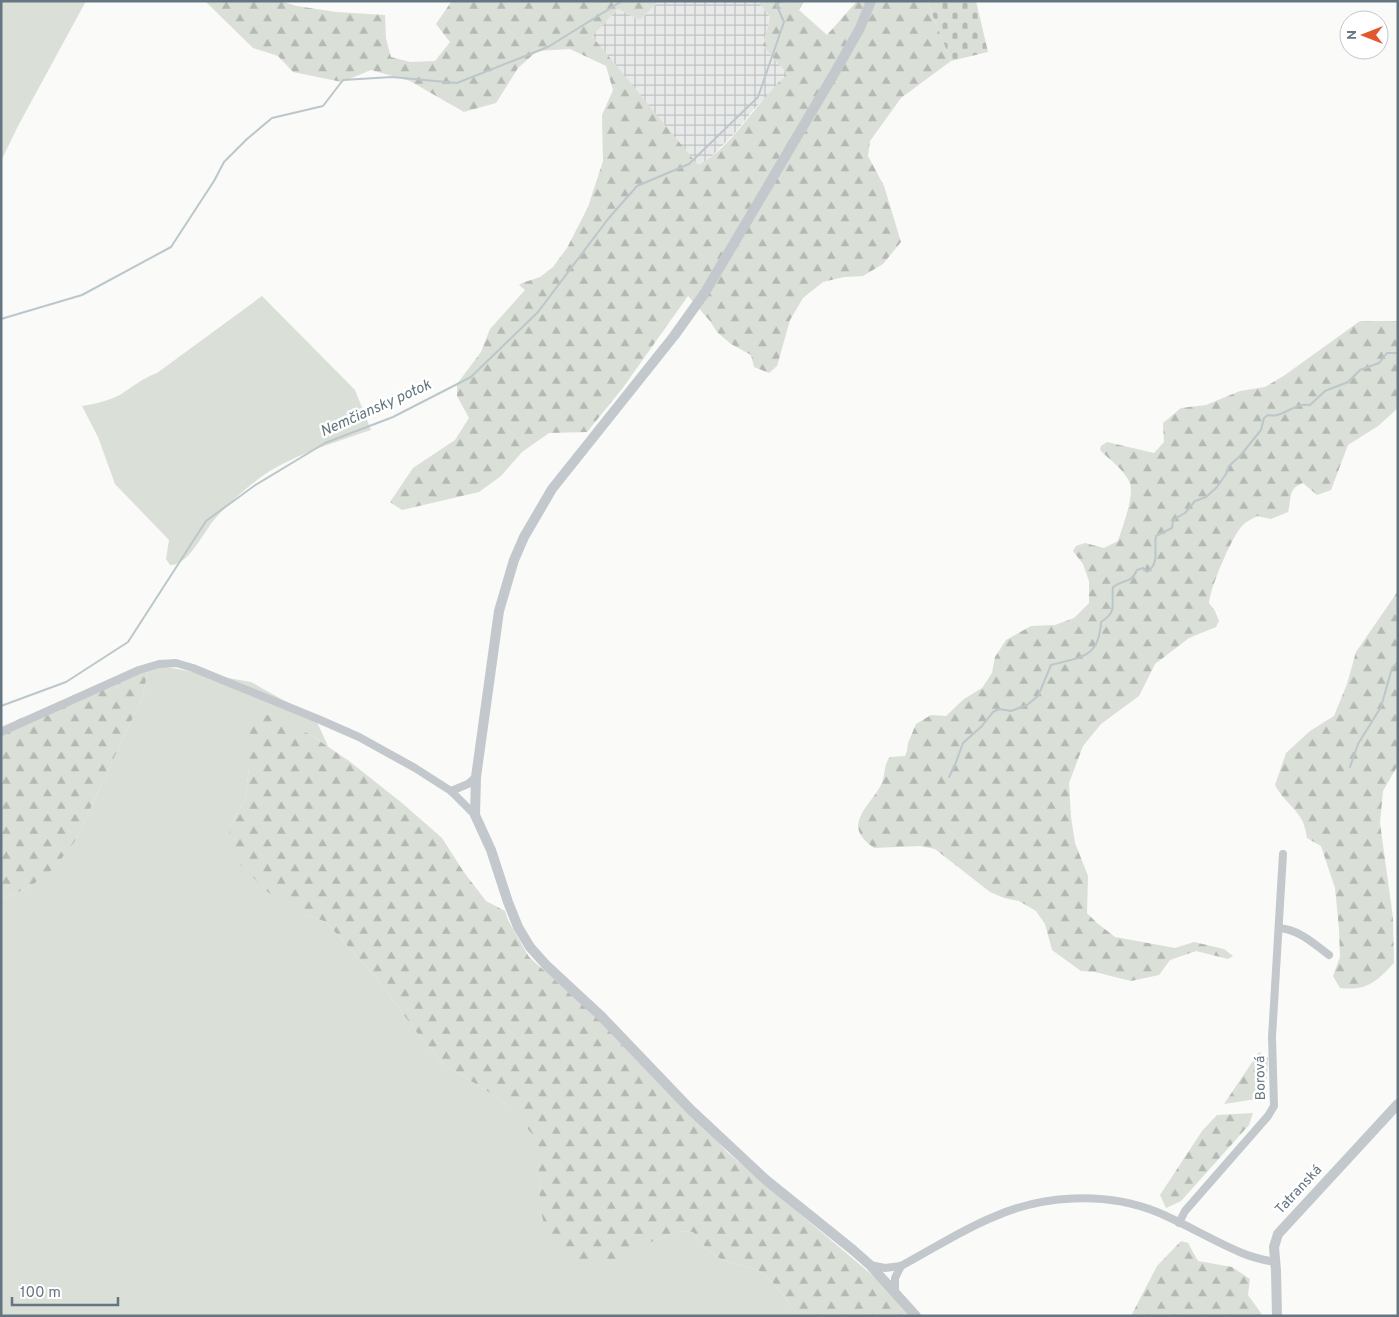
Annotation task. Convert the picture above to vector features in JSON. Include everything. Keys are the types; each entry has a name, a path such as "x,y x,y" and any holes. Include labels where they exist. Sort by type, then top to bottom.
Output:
{"street":[{"path":"475,816 476,777 499,611 514,560 524,537 552,490 674,336 704,294 834,74 860,28 871,1"},
{"path":"1,732 139,670 159,664 176,663 212,674 360,737 415,768 451,791 475,816 491,850 518,927 530,946 547,966 602,1017 698,1116 766,1180 870,1265 916,1316"},
{"path":"451,791 468,784 476,777"},
{"name":"Borová","path":"1179,1222 1185,1211 1268,1116 1274,1106 1272,1037 1284,854"},
{"path":"1279,928 1298,932 1329,956"},
{"name":"Tatranská","path":"1277,1316 1274,1247 1278,1234 1398,1104"},
{"path":"870,1265 885,1268 901,1266 990,1218 1020,1207 1050,1201 1084,1198 1119,1202 1156,1212 1244,1254 1275,1262"},
{"path":"895,1292 895,1278 901,1266"}],"shaded area":[{"path":"659,1 758,1 770,17 763,46 788,75 708,160 697,165 592,36 618,9 640,20"}],"green space":[{"path":"1,1 86,1 1,161"},
{"path":"205,1 280,1 297,6 336,12 385,15 386,39 391,57 410,62 435,61 450,42 436,24 451,2 659,1 640,20 618,9 592,36 698,165 728,142 777,84 788,75 763,46 770,17 758,1 804,1 799,10 827,35 857,1 927,1 951,61 901,98 870,141 868,156 884,186 901,242 883,264 863,276 844,277 823,282 803,298 790,320 777,366 769,373 754,367 751,355 731,344 717,332 688,296 622,389 587,432 549,433 522,452 501,476 479,492 402,510 390,502 413,468 455,440 469,418 457,396 457,384 481,352 490,329 525,290 519,285 540,277 553,267 567,248 588,207 603,161 602,115 613,90 606,66 570,49 537,51 518,68 496,103 464,112 410,81 371,70 342,82 293,72 278,56 253,48"},
{"path":"927,1 976,1 988,52 951,61"},
{"path":"262,296 355,390 371,430 310,451 267,473 242,492 220,513 189,555 177,564 170,565 166,559 169,540 115,484 98,437 82,406 120,395 142,380 157,373"},
{"path":"1360,321 1398,321 1398,408 1378,426 1348,445 1331,490 1317,495 1303,483 1298,485 1292,491 1288,512 1271,519 1257,516 1241,527 1227,552 1210,596 1209,603 1219,621 1216,627 1189,638 1155,664 1139,696 1101,724 1083,746 1069,783 1075,843 1088,876 1087,913 1115,937 1175,948 1194,942 1224,949 1233,956 1228,959 1196,951 1170,960 1159,975 1131,981 1095,972 1081,971 1052,950 1045,924 1036,911 1019,901 1004,898 990,892 935,849 920,846 874,848 866,841 859,830 860,817 881,785 886,763 890,757 905,756 916,724 931,715 946,716 964,699 982,688 992,673 995,657 1006,640 1031,626 1055,625 1074,618 1089,603 1089,581 1083,564 1073,551 1076,546 1085,543 1104,548 1118,541 1128,511 1131,494 1129,481 1120,469 1100,450 1101,446 1107,442 1154,453 1164,442 1163,423 1181,408 1206,405 1240,391 1265,387 1285,375"},
{"path":"1398,591 1398,765 1383,791 1380,823 1393,918 1394,963 1370,984 1357,988 1340,988 1333,976 1340,957 1335,888 1321,846 1307,838 1304,824 1300,817 1275,785 1286,753 1310,731 1334,716 1347,684 1356,652"},
{"path":"149,664 251,682 315,718 328,746 311,735 249,768 245,800 229,828 305,914 326,922 376,978 421,1038 444,1064 506,1103 539,1141 540,1207 651,1242 678,1231 693,1232 717,1257 761,1272 777,1287 799,1316 1,1316 1,900 31,886 75,841 143,696"},
{"path":"149,664 143,696 75,841 54,868 31,886 1,900 1,727 140,666"},
{"path":"268,715 311,735 349,761 442,838 463,871 486,901 505,911 508,920 529,957 606,1026 690,1108 727,1152 878,1280 910,1316 799,1316 777,1287 761,1272 717,1257 693,1232 678,1231 616,1259 587,1264 572,1260 556,1246 544,1224 540,1207 538,1141 506,1103 444,1064 421,1038 376,978 326,922 305,914 269,893 233,858 229,828 245,800 249,768 250,717"},
{"path":"1259,1052 1268,1058 1266,1093 1263,1098 1224,1104"},
{"path":"1253,1113 1249,1125 1181,1201 1166,1208 1160,1195 1202,1131 1217,1115"},
{"path":"1181,1241 1188,1243 1198,1261 1232,1267 1250,1279 1248,1295 1263,1316 1131,1316 1157,1266"}],"waterway":[{"path":"1,319 82,295 171,247 214,181 224,162 247,139 272,118 323,106 343,80 392,77 457,83 548,47 622,1"},
{"name":"Nemčiansky potok","path":"1,706 66,682 128,642 206,521 254,486 325,443 393,417 471,377 538,312 608,219 637,186 689,164 758,97 784,22 776,4 782,1"},
{"path":"949,777 963,743 982,726 993,712 999,709 1011,711 1027,705 1038,696 1051,665 1079,658 1092,650 1099,634 1101,622 1112,611 1113,587 1132,577 1137,570 1143,568 1147,572 1151,568 1156,555 1156,536 1172,528 1173,521 1176,518 1185,513 1195,501 1206,497 1217,487 1229,466 1240,456 1261,430 1264,418 1268,415 1278,415 1299,406 1310,405 1325,391 1348,382 1360,370 1379,363 1387,353 1398,353"},
{"path":"1350,767 1358,744 1381,707 1392,668 1398,662"}]}
